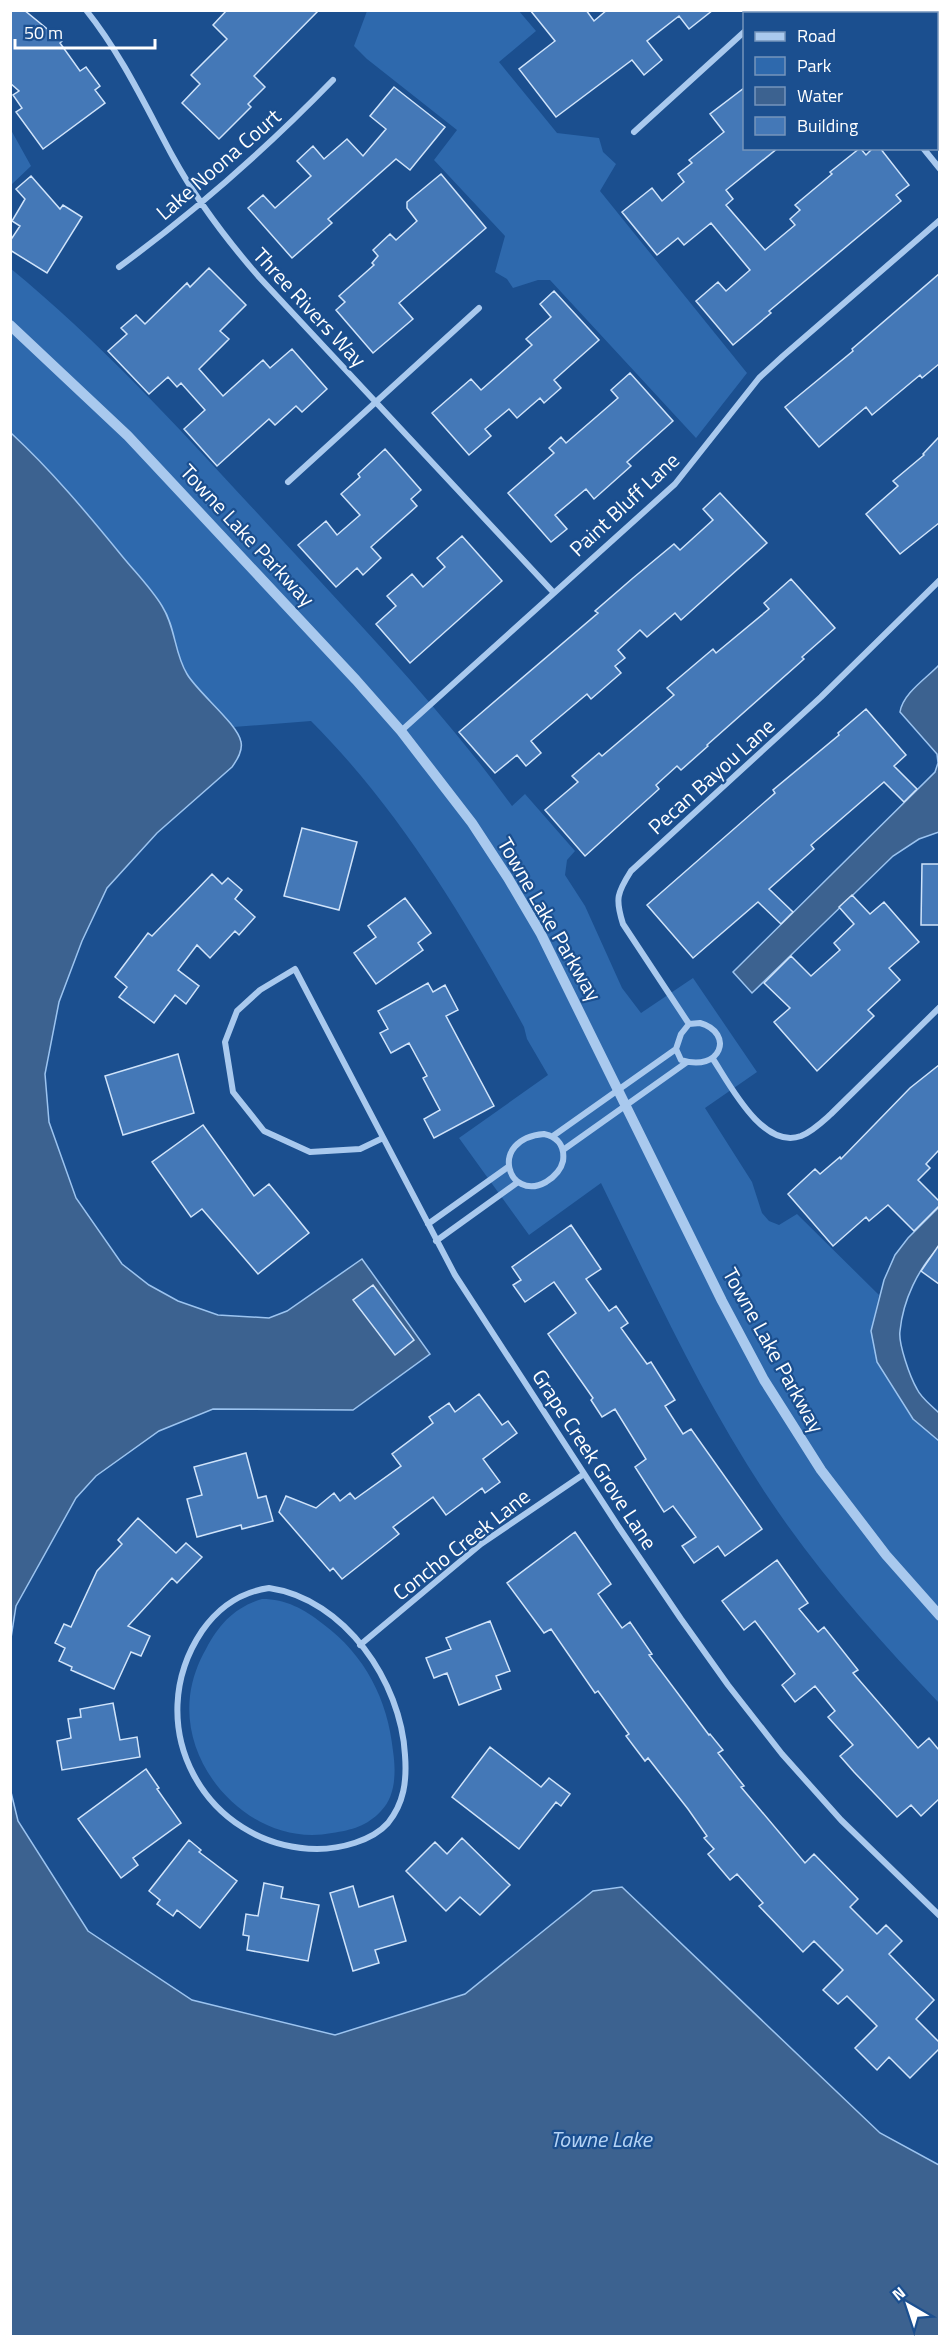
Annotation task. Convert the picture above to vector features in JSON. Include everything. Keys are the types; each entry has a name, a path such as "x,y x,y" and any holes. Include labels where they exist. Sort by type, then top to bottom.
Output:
{"street":[{"name":"Three Rivers Way","path":"86,10 127,70 174,159 228,240 259,277 554,592"},
{"path":"634,132 743,33"},
{"name":"Lake Noona Court","path":"119,267 202,204 285,129 333,80"},
{"path":"925,150 939,169"},
{"name":"Paint Bluff Lane","path":"401,731 675,484 759,378 939,220"},
{"path":"288,482 479,308"},
{"name":"Towne Lake Parkway","path":"10,325 128,436 356,680 401,731 472,823 541,934 619,1088 722,1301 764,1380 821,1470 886,1555 939,1616"},
{"name":"Pecan Bayou Lane","path":"689,1024 623,924 617,906 619,890 631,871 821,697 939,580"},
{"name":"Grape Creek Grove Lane","path":"383,1138 360,1149 310,1152 264,1131 233,1092 225,1042 237,1011 260,990 295,969 461,1285 688,1629 782,1754 841,1820 939,1916"},
{"path":"713,1059 765,1130 783,1138 799,1137 814,1130 939,1007"},
{"path":"553,1136 676,1049 681,1034 689,1024 699,1023 708,1026 716,1033 719,1042 719,1052 713,1059 700,1063 681,1060 676,1049"},
{"path":"563,1150 687,1062"},
{"path":"544,1134 553,1136 563,1150 558,1172 540,1185 530,1186 518,1182 508,1167 509,1157 523,1138 544,1134"},
{"path":"428,1224 508,1167"},
{"path":"436,1241 518,1182"},
{"name":"Concho Creek Lane","path":"360,1645 481,1544 584,1474"},
{"path":"269,1588 293,1594 313,1604 333,1618 360,1645 378,1668 397,1712 402,1730 406,1773 402,1800 396,1812 385,1826 372,1834 341,1846 324,1849 285,1845 261,1838 242,1828 226,1816 201,1787 188,1762 179,1735 177,1692 188,1655 195,1641 214,1616 235,1599 250,1592 269,1588"}],"green space":[{"path":"367,11 519,11 536,31 499,62 557,133 599,138 603,152 616,164 600,191 747,373 696,438 550,280 538,280 513,288 507,279 495,272 505,236 434,160 457,130 367,59 354,46"},
{"path":"11,130 31,166 10,185"},
{"path":"10,268 83,332 218,470 401,670 486,771 512,806 525,794 575,851 567,860 565,875 585,906 622,988 641,1013 693,978 757,1072 705,1108 752,1182 762,1213 769,1221 779,1225 797,1214 879,1295 871,1331 913,1419 939,1441 939,1703 849,1603 768,1497 700,1382 601,1183 529,1235 459,1138 548,1075 527,1039 524,1027 478,946 428,866 402,828 343,755 311,721 233,727 190,680 179,655 166,612 152,591 68,492 11,433"},
{"path":"262,1599 279,1601 302,1609 338,1636 362,1664 380,1697 390,1732 394,1759 394,1783 386,1805 376,1816 359,1826 332,1833 303,1835 276,1829 251,1816 229,1799 211,1777 198,1752 190,1724 190,1696 192,1683 203,1654 222,1624 252,1602"}],"water":[{"path":"11,433 68,492 153,593 167,614 187,674 233,726 241,742 239,755 232,767 157,833 107,888 82,941 59,1002 45,1074 49,1122 76,1198 122,1264 149,1285 178,1301 218,1315 269,1318 287,1311 362,1259 430,1354 353,1410 213,1409 159,1431 96,1476 76,1498 16,1606 11,1638"},
{"path":"939,665 939,832 919,839 893,856 752,993 733,972 935,772 938,763 937,754 900,712 910,692"},
{"path":"939,1207 939,1247 924,1265 908,1297 900,1336 905,1360 914,1384 921,1396 939,1413 939,1441 913,1419 877,1362 871,1331 884,1280 895,1255 908,1238"},
{"name":"Towne Lake","path":"10,1788 18,1821 88,1931 192,2000 335,2035 465,1994 593,1891 622,1887 880,2133 939,2165 939,2336 11,2336"}],"building":[{"path":"10,10 24,10 62,41 60,43 80,71 86,67 100,86 95,90 105,103 43,149 16,112 22,108 13,95 19,91 10,83"},
{"path":"227,10 319,10 254,76 265,87 248,104 251,107 219,139 182,103 200,84 191,75 227,39 213,25"},
{"path":"530,10 586,10 594,21 607,10 713,10 689,29 679,16 647,41 662,60 644,75 632,60 556,117 519,69 555,41"},
{"path":"394,87 445,127 410,170 396,159 328,219 332,223 292,258 248,208 263,195 275,208 311,176 297,161 313,146 324,159 347,139 363,156 386,129 370,116"},
{"path":"743,89 743,150 776,150 726,190 733,199 726,205 765,250 795,225 790,219 800,210 795,205 858,150 862,150 866,155 871,150 882,150 909,185 896,195 901,201 769,311 771,313 733,345 696,301 718,282 726,291 750,270 711,223 684,245 678,238 657,255 622,212 652,188 662,201 684,182 678,174 692,163 689,160 724,132 710,114"},
{"path":"441,174 486,228 399,303 413,319 373,353 336,310 345,302 339,296 374,265 372,263 378,256 373,250 390,234 396,240 417,221 407,208 407,202"},
{"path":"31,176 60,209 63,205 82,217 47,273 10,250 10,241 20,226 12,221 25,199 16,189"},
{"path":"209,268 246,305 220,331 229,339 199,369 223,396 263,360 270,368 292,349 327,389 302,412 296,406 275,425 269,419 217,466 184,429 205,410 181,383 177,387 168,377 149,394 108,351 127,334 121,328 136,315 145,324 187,283 190,287"},
{"path":"939,274 939,364 922,378 920,375 872,415 866,407 819,447 785,407 853,351 852,349"},
{"path":"554,291 599,340 554,380 561,388 544,403 540,398 517,418 509,409 485,429 491,436 469,455 432,413 471,379 481,390 532,345 526,339 551,317 540,304"},
{"path":"630,373 673,421 627,462 631,466 594,499 586,489 555,515 567,529 551,542 508,493 554,453 549,448 561,437 566,443 618,398 611,390"},
{"path":"939,437 939,523 900,554 866,514 898,486 893,481 924,455"},
{"path":"385,449 421,490 411,499 417,506 371,547 381,558 363,575 357,568 336,587 298,545 326,521 337,535 360,515 341,494 360,477 358,474"},
{"path":"720,493 767,543 681,620 675,613 647,637 640,630 618,650 625,658 615,666 621,673 591,699 587,694 531,741 541,753 526,766 517,755 495,773 459,732 598,613 595,611 633,578 674,544 680,550 713,520 703,509"},
{"path":"462,536 502,581 410,663 376,624 396,606 387,596 412,574 423,587 445,567 437,558"},
{"path":"791,579 835,628 681,770 677,766 656,785 659,789 585,856 545,810 578,782 572,776 599,753 602,756 674,695 667,688 713,649 716,653 769,609 764,603"},
{"path":"866,709 906,755 894,766 917,789 904,802 884,782 811,845 814,849 769,889 793,912 781,924 758,902 693,958 647,905 775,793 773,790 839,735 838,733"},
{"path":"302,828 357,842 339,910 284,896"},
{"path":"922,864 939,864 939,925 921,925"},
{"path":"212,874 222,884 228,878 242,890 235,899 255,917 239,935 235,931 210,958 197,945 178,970 199,986 186,1004 175,995 154,1023 119,997 127,987 115,977 148,933 152,936"},
{"path":"852,895 870,914 884,902 919,942 889,968 900,980 868,1010 874,1016 817,1071 774,1022 790,1008 764,983 791,956 811,976 840,950 834,943 854,924 839,907"},
{"path":"405,898 431,933 418,943 423,950 376,984 354,953 376,937 368,926"},
{"path":"428,983 433,992 445,985 458,1010 446,1016 494,1106 434,1138 424,1119 440,1110 423,1078 427,1076 409,1043 391,1053 380,1033 388,1029 378,1011"},
{"path":"178,1054 194,1113 123,1135 105,1076"},
{"path":"939,1065 939,1150 926,1164 930,1168 918,1180 939,1201 939,1206 914,1231 888,1205 869,1221 866,1217 833,1246 788,1194 815,1169 820,1174 840,1157 841,1159 910,1088"},
{"path":"203,1125 254,1196 269,1184 309,1233 258,1274 202,1209 191,1217 152,1162"},
{"path":"571,1225 601,1269 586,1279 609,1311 616,1306 628,1323 621,1328 647,1364 651,1362 675,1400 665,1406 683,1434 691,1429 762,1529 725,1556 718,1546 694,1563 682,1546 696,1537 673,1506 664,1512 635,1467 646,1459 615,1409 602,1417 591,1400 593,1398 548,1334 576,1313 554,1282 525,1302 513,1285 521,1280 512,1267"},
{"path":"939,1245 939,1284 921,1271"},
{"path":"373,1285 414,1340 395,1355 353,1300"},
{"path":"479,1394 502,1425 508,1421 517,1433 483,1459 500,1482 485,1493 482,1488 446,1515 433,1497 393,1527 399,1534 342,1579 333,1568 330,1571 279,1512 286,1496 316,1508 334,1493 340,1501 350,1493 355,1499 401,1466 392,1454 433,1423 429,1417 449,1403 455,1412"},
{"path":"246,1453 258,1498 266,1496 273,1521 242,1529 241,1525 197,1537 187,1499 202,1495 194,1467"},
{"path":"138,1518 176,1553 186,1543 202,1557 177,1583 172,1578 128,1626 150,1636 141,1656 131,1652 114,1689 71,1670 72,1667 59,1661 65,1648 55,1643 64,1624 71,1627 97,1571 122,1544 118,1540"},
{"path":"575,1532 611,1584 598,1594 622,1628 630,1622 652,1654 649,1655 709,1735 723,1750 718,1753 744,1786 741,1787 805,1863 814,1854 858,1899 850,1907 877,1934 886,1925 902,1941 889,1954 934,2000 916,2019 939,2042 939,2049 910,2078 889,2057 877,2070 855,2048 877,2026 847,1996 838,2004 823,1990 843,1970 814,1941 803,1952 759,1906 763,1903 737,1874 730,1880 708,1854 714,1849 704,1838 707,1836 688,1809 648,1758 645,1761 626,1736 629,1734 598,1691 595,1693 551,1629 544,1633 507,1583"},
{"path":"777,1560 808,1603 799,1609 818,1632 824,1627 858,1670 853,1673 918,1748 929,1738 939,1750 939,1799 921,1816 911,1805 897,1817 854,1772 840,1756 853,1745 828,1717 835,1711 815,1686 795,1702 782,1685 795,1674 755,1621 744,1630 722,1601"},
{"path":"490,1621 510,1671 496,1676 501,1689 459,1705 447,1673 434,1678 426,1658 451,1649 446,1638"},
{"path":"113,1703 120,1740 137,1737 140,1757 62,1770 57,1741 71,1738 68,1719 81,1717 80,1709"},
{"path":"490,1747 541,1787 549,1778 570,1794 561,1806 556,1802 519,1849 452,1797"},
{"path":"146,1769 181,1823 133,1858 138,1865 121,1878 78,1819"},
{"path":"462,1838 510,1885 480,1915 460,1897 446,1911 406,1871 435,1842 447,1854"},
{"path":"189,1840 201,1850 199,1852 237,1881 200,1928 177,1910 173,1916 157,1904 160,1900 149,1891"},
{"path":"264,1883 283,1887 281,1898 319,1905 308,1961 247,1950 249,1936 243,1935 246,1914 258,1916"},
{"path":"353,1886 359,1907 393,1896 406,1941 375,1950 379,1963 353,1971 330,1893"}]}
